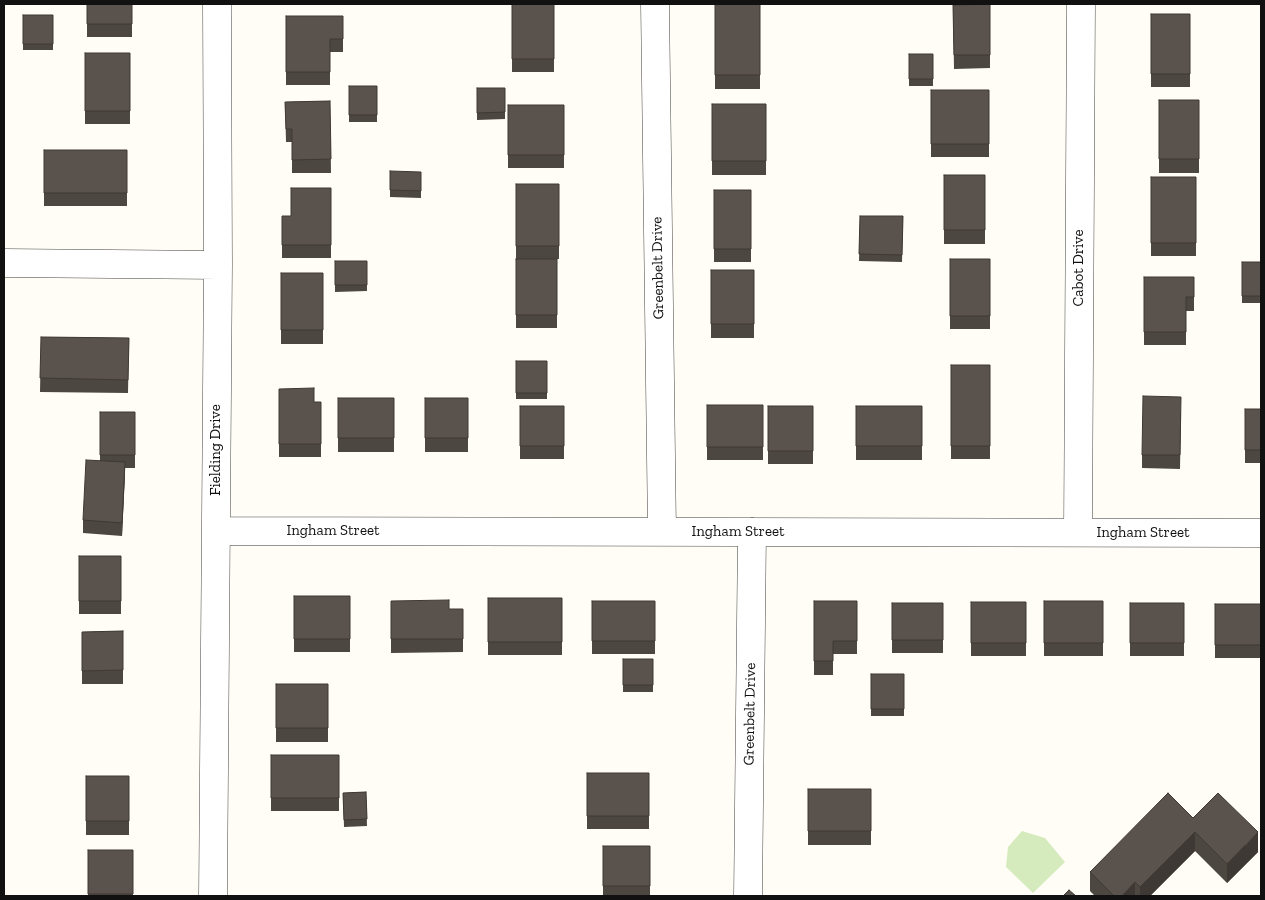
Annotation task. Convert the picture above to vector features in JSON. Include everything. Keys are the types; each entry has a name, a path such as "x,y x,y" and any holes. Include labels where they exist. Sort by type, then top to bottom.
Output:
{"street":[{"name":"Fielding Drive","path":"213,896 218,265 217,4"},
{"name":"Greenbelt Drive","path":"655,4 662,532"},
{"name":"Cabot Drive","path":"1078,532 1081,4"},
{"path":"4,264 218,265"},
{"name":"Ingham Street","path":"216,531 1261,533"},
{"name":"Greenbelt Drive","path":"748,896 752,532"}],"green space":[{"path":"1022,831 1045,838 1065,862 1033,893 1006,867 1008,847"}],"building":[{"path":"87,4 132,4 132,24 87,24"},
{"path":"512,4 554,4 554,59 512,59"},
{"path":"715,4 760,4 760,75 715,75"},
{"path":"990,4 990,55 954,55 953,5"},
{"path":"1151,14 1190,14 1190,74 1151,74"},
{"path":"23,15 53,15 53,44 23,44"},
{"path":"286,16 343,16 343,39 330,39 330,72 286,72"},
{"path":"85,53 130,53 130,111 85,111"},
{"path":"909,54 933,54 933,79 909,79"},
{"path":"349,86 377,86 377,115 349,115"},
{"path":"477,88 505,88 505,112 477,113"},
{"path":"931,90 989,90 989,144 931,144"},
{"path":"1159,100 1199,100 1199,159 1159,159"},
{"path":"330,101 331,159 292,160 292,129 286,129 285,102"},
{"path":"712,104 766,104 766,161 712,161"},
{"path":"508,105 564,105 564,155 508,155"},
{"path":"44,150 127,150 127,193 44,193"},
{"path":"390,171 421,172 421,191 390,190"},
{"path":"944,175 985,175 985,230 944,230"},
{"path":"1151,177 1196,177 1196,243 1151,243"},
{"path":"516,184 559,184 559,246 516,246"},
{"path":"291,188 331,188 331,245 282,245 282,216 291,216"},
{"path":"714,190 751,190 751,249 714,249"},
{"path":"860,216 903,216 902,255 859,254"},
{"path":"516,259 557,259 557,315 516,315"},
{"path":"950,259 990,259 990,316 950,316"},
{"path":"335,261 367,261 367,285 335,285"},
{"path":"1242,262 1261,262 1261,296 1242,296"},
{"path":"711,270 754,270 754,324 711,324"},
{"path":"281,273 323,273 323,330 281,330"},
{"path":"1144,277 1194,277 1194,297 1186,297 1186,332 1144,332"},
{"path":"41,337 129,338 128,380 40,378"},
{"path":"516,361 547,361 547,393 516,393"},
{"path":"951,365 990,365 990,446 951,446"},
{"path":"314,388 314,402 321,402 321,444 279,444 279,389"},
{"path":"1143,396 1181,397 1180,455 1142,455"},
{"path":"338,398 394,398 394,438 338,438"},
{"path":"425,398 468,398 468,438 425,438"},
{"path":"707,405 763,405 763,447 707,447"},
{"path":"520,406 564,406 564,446 520,446"},
{"path":"768,406 813,406 813,451 768,451"},
{"path":"856,406 922,406 922,446 856,446"},
{"path":"1245,409 1261,409 1261,450 1245,450"},
{"path":"100,412 135,412 135,455 100,455"},
{"path":"86,460 125,462 122,523 83,520"},
{"path":"79,556 121,556 121,601 79,601"},
{"path":"294,596 350,596 350,639 294,639"},
{"path":"488,598 562,598 562,642 488,642"},
{"path":"449,600 449,609 463,609 463,639 391,639 391,601"},
{"path":"592,601 655,601 655,641 592,641"},
{"path":"814,601 857,601 857,641 833,641 833,661 814,661"},
{"path":"1044,601 1103,601 1103,643 1044,643"},
{"path":"971,602 1026,602 1026,643 971,643"},
{"path":"892,603 943,603 943,640 892,640"},
{"path":"1130,603 1184,603 1184,643 1130,643"},
{"path":"1215,604 1261,604 1261,645 1215,645"},
{"path":"123,631 123,670 82,671 82,632"},
{"path":"623,659 653,659 653,685 623,685"},
{"path":"871,674 904,674 904,709 871,709"},
{"path":"276,684 328,684 328,728 276,728"},
{"path":"271,755 339,755 339,798 271,798"},
{"path":"587,773 649,773 649,816 587,816"},
{"path":"86,776 129,776 129,821 86,821"},
{"path":"808,789 871,789 871,831 808,831"},
{"path":"366,792 367,819 344,820 343,793"},
{"path":"1168,793 1193,818 1218,793 1258,832 1227,864 1195,832 1140,887 1135,882 1122,896 1114,896 1090,872"},
{"path":"603,846 650,846 650,886 603,886"},
{"path":"88,850 133,850 133,894 88,894"},
{"path":"1069,890 1076,896 1063,896"}]}
